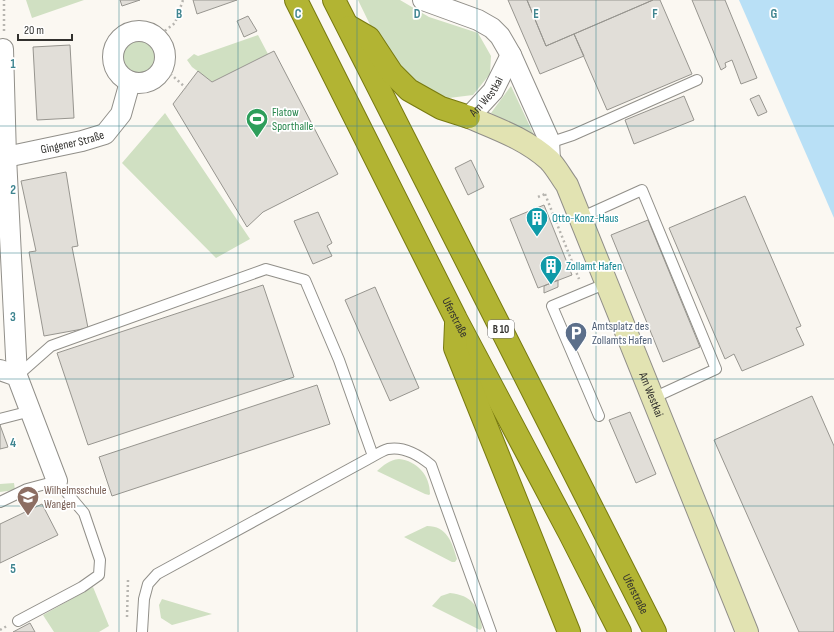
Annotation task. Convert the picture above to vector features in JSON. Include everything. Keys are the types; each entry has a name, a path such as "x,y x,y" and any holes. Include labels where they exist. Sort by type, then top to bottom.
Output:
{"highway":[{"name":"Uferstraße","path":"296,0 456,319 620,632"},
{"name":"Uferstraße","path":"334,0 655,632"},
{"path":"347,26 369,38 392,74 408,90 441,108 469,117"},
{"path":"456,319 455,348 569,632"}],"main road":[{"name":"Am Westkai","path":"469,117 511,134 533,147 550,152 567,185 747,632"}],"street":[{"name":"Am Westkai","path":"423,0 478,20 492,28 500,36 511,55 549,140 550,152"},
{"path":"141,30 157,37 165,52 163,68 159,74 153,79 138,83 130,82 123,78 117,72 113,64 112,56 114,47 118,40 125,34 141,30"},
{"path":"3,48 9,373 31,411 57,481"},
{"name":"Am Westkai","path":"469,117 493,91 511,55"},
{"name":"Gingener Straße","path":"6,157 82,141 105,134 121,114 130,82"}],"lane":[{"path":"550,152 572,135 697,80"},
{"path":"580,218 642,190 716,368 653,398"},
{"path":"9,373 51,346 266,269 305,280 339,360 373,456"},
{"path":"599,416 552,306 607,283"},
{"path":"0,420 31,411"},
{"path":"142,632 144,599 148,584 157,574 388,449 406,450 420,457 431,465 491,632"},
{"path":"0,502 27,489 57,481 84,514 100,560 99,575 82,587 18,621"}],"path":[{"path":"3,48 4,0"},
{"path":"157,37 175,23 183,0"},
{"path":"163,68 186,88"},
{"path":"545,194 584,293"},
{"path":"127,624 128,580"}],"green space":[{"path":"26,0 84,0 32,18"},
{"path":"358,0 400,0 429,17 478,33 491,56 490,74 473,95 441,99 404,76 376,37"},
{"path":"258,35 268,54 212,82 192,67 187,60 194,54 198,56"},
{"path":"139,41 151,46 156,58 151,70 139,75 127,70 122,58 127,46"},
{"path":"511,86 534,135 491,113"},
{"path":"165,113 250,239 216,258 122,163"},
{"path":"399,459 406,460 421,470 428,481 429,495 377,471 389,462"},
{"path":"14,483 15,490 0,492 0,484"},
{"path":"427,526 439,529 448,536 457,559 455,562 452,562 404,537"},
{"path":"93,587 109,626 99,632 54,632 43,615"},
{"path":"450,593 464,596 474,603 480,614 482,628 480,630 432,606 441,596"},
{"path":"162,599 212,614 172,625 161,618 159,605"}],"water":[{"path":"739,0 834,0 834,218"}],"building":[{"path":"120,0 140,0 122,6"},
{"path":"193,0 237,0 197,14"},
{"path":"508,0 527,0 546,46 574,34 584,56 540,74"},
{"path":"527,0 653,0 546,46"},
{"path":"653,0 660,0 692,74 607,110 574,34"},
{"path":"692,0 725,0 757,78 741,84 732,60 725,63 726,67 721,70"},
{"path":"248,16 257,31 244,37 237,21"},
{"path":"70,45 74,118 37,120 33,47"},
{"name":"Flatow Sporthalle","path":"274,51 338,174 263,212 247,227 173,104 198,71 212,82"},
{"path":"759,95 767,112 758,116 750,99"},
{"path":"684,96 694,120 634,144 625,120"},
{"path":"471,160 484,187 468,195 455,168"},
{"path":"66,172 78,246 72,247 88,328 44,336 29,252 36,251 21,181"},
{"path":"745,196 801,326 796,328 804,345 742,371 734,354 725,359 669,228"},
{"name":"Otto-Konz-Haus","path":"544,205 572,275 538,288 510,219"},
{"path":"318,212 332,243 327,246 332,256 313,264 294,221"},
{"path":"648,220 700,347 663,362 611,235"},
{"name":"Zollamt Hafen","path":"558,280 558,287 544,293 544,286"},
{"path":"263,285 294,377 88,445 57,353"},
{"path":"375,287 419,388 390,401 345,300"},
{"path":"317,385 330,424 112,496 99,457"},
{"path":"812,396 834,446 834,632 799,632 714,440"},
{"path":"630,412 656,474 636,483 609,420"},
{"path":"0,425 8,447 0,449"},
{"path":"42,504 58,535 0,563 0,524"},
{"path":"30,623 35,632 13,632"}],"place":[{"name":"Flatow Sporthalle","path":"257,138"},
{"name":"Otto-Konz-Haus","path":"537,238"},
{"name":"Zollamt Hafen","path":"551,286"},
{"name":"Amtsplatz des Zollamts Hafen","path":"576,352"},
{"name":"Wilhelmsschule Wangen","path":"28,516"}]}
